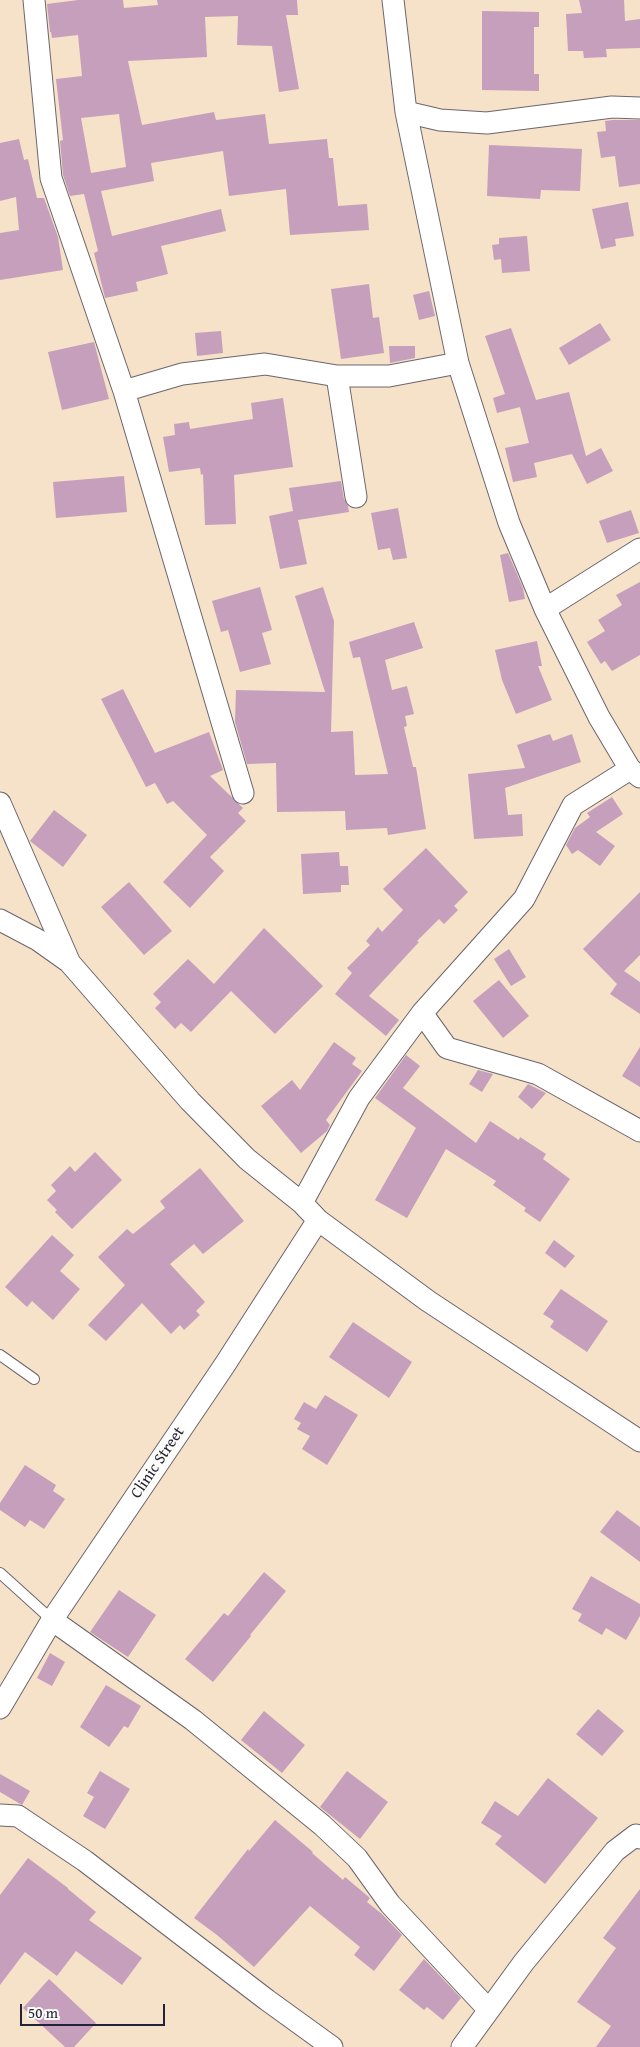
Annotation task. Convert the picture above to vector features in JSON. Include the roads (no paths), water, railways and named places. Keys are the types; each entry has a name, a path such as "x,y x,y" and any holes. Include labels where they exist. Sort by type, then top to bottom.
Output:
{"street":[{"path":"34,0 51,178 124,391 243,793"},
{"path":"302,1203 359,1098 422,1013 524,899 573,806 635,773 599,717 545,609 509,523 458,363 406,112 394,0"},
{"path":"406,112 440,120 487,123 612,107 640,108"},
{"path":"124,391 182,374 265,364 337,376 389,376 458,363"},
{"path":"337,376 356,497"},
{"path":"545,609 640,549"},
{"path":"0,803 69,962"},
{"path":"0,920 38,940 69,962 190,1102 247,1159 302,1203 318,1220 428,1301 640,1441"},
{"path":"422,1013 447,1048 538,1074 640,1131"},
{"name":"Clinic Street","path":"0,1708 52,1620 224,1366 318,1220"},
{"path":"52,1620 193,1720 322,1825 357,1858 390,1904 488,2009"},
{"path":"0,1815 18,1816 85,1860 267,2000 332,2047"},
{"path":"462,2047 488,2009 615,1851 636,1835 640,1838"}],"lane":[{"path":"0,1355 34,1379"},
{"path":"0,1574 52,1620"}]}
